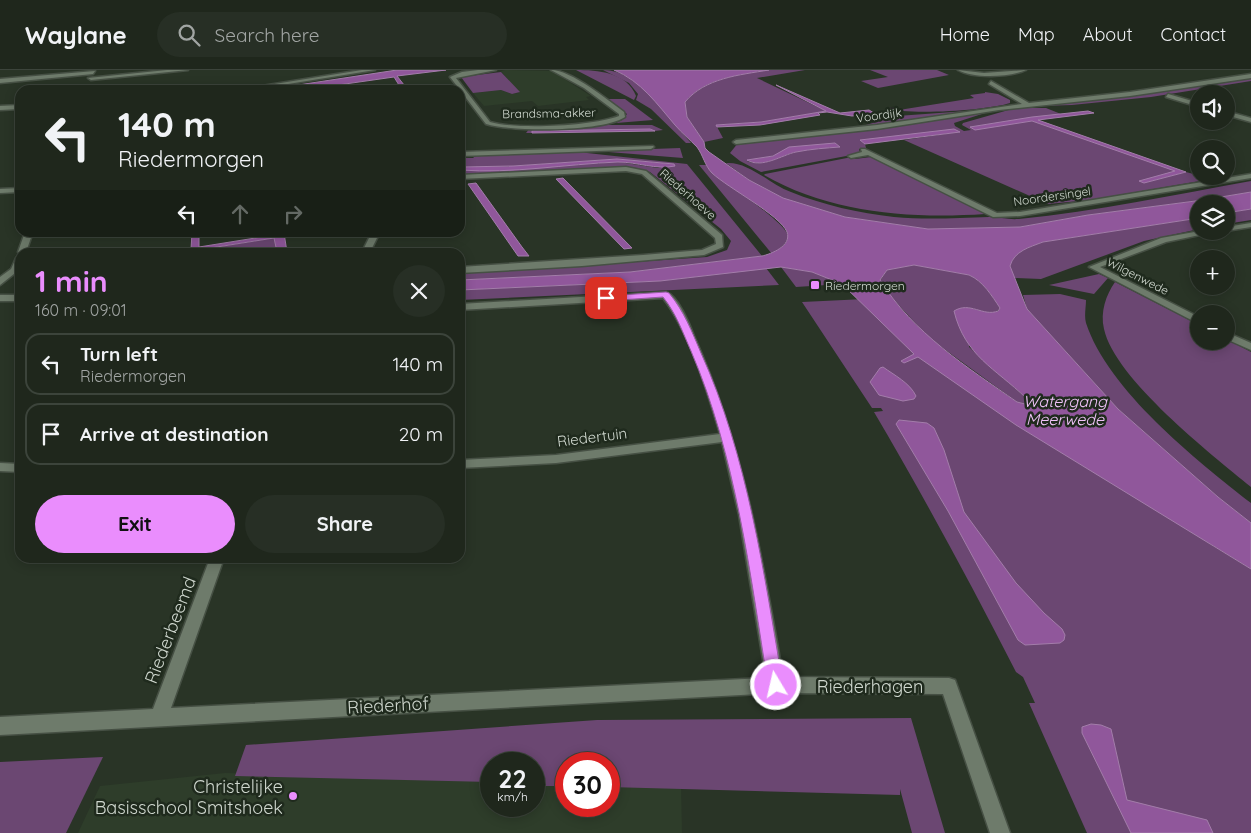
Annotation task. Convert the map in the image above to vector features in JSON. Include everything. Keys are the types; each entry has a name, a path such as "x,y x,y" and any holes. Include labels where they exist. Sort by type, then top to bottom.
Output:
{"street":[{"path":"0,82 92,73 185,70"},
{"path":"264,85 302,77 372,70"},
{"name":"Brandsma-akker","path":"459,85 453,77 464,73 493,70"},
{"name":"Brandsma-akker","path":"465,93 488,123 495,125 599,124 622,117 622,113 586,88 554,70"},
{"path":"961,70 983,75 1023,70"},
{"path":"88,84 92,73"},
{"name":"Voordijk","path":"736,142 877,127 1024,105 1130,94 1251,76"},
{"name":"Voordijk","path":"992,83 1024,105 1042,108 1168,96 1251,82"},
{"path":"1168,96 1190,102"},
{"path":"0,108 15,107"},
{"path":"1235,116 1251,120"},
{"path":"465,154 651,147"},
{"name":"Noordersingel","path":"851,156 866,151 996,215 1020,214 1251,176"},
{"name":"Riederhoeve","path":"465,177 626,169 644,172 719,237 720,245 704,252 592,263 465,270"},
{"path":"0,191 15,190"},
{"path":"1235,228 1251,225"},
{"name":"Wilgenwede","path":"1190,235 1164,240 1093,267 1190,316"},
{"path":"0,282 15,270"},
{"path":"465,307 666,295 676,308 707,376 727,437 754,555 776,685"},
{"path":"0,298 15,298"},
{"path":"1235,340 1251,348"},
{"name":"Riedertuin","path":"465,464 556,458 727,437"},
{"path":"0,467 15,468"},
{"name":"Riederbeemd","path":"159,717 216,563"},
{"name":"Riederhof","path":"0,726 776,685"},
{"name":"Riederhagen","path":"776,685 949,686 1000,833"}],"shaded area":[{"path":"576,70 602,72 619,77 632,88 636,96 634,100"},
{"path":"603,70 616,72 641,86 663,108 691,143 686,143 651,109 636,100 638,94 629,83"},
{"path":"769,70 805,70 757,78 826,111 761,122 716,125 723,138 704,142 687,117 685,102 693,94 713,83 735,76"},
{"path":"870,70 937,70 949,75 878,88 861,81 888,77"},
{"path":"501,71 552,71 591,96 586,97 589,100 538,106 532,101 484,106 473,93 501,90 512,94 519,93"},
{"path":"501,72 520,92 512,94 501,90 473,93 461,77"},
{"path":"1251,78 1251,81 1226,85 1202,85"},
{"path":"1190,87 1190,91 1151,97 1072,105 1040,106"},
{"path":"985,92 998,94 1010,100 1010,103 985,108 930,112 912,112 898,110 888,108 894,107 899,110 974,98 970,95"},
{"path":"608,99 625,99 653,120 616,123 627,114"},
{"path":"1046,108 1061,114 971,127 1032,121 1176,171 1144,183 1186,172 1190,173 1190,183 1089,200 1048,204 904,140 959,132 861,140 866,148 859,149 860,153 857,154 761,172 740,161 730,153 738,143 845,133 988,112 954,123 955,126 964,131 971,130 962,125 963,123 1012,109","holes":["835,143 839,147 796,152 772,161 759,163 747,161"]},
{"path":"967,111 859,127 897,116"},
{"path":"652,125 663,130 533,131 532,133 526,133 530,128"},
{"path":"680,148 683,158 596,151"},
{"path":"578,152 687,164 762,256 630,272 465,280 465,271 577,266 707,257 727,250 731,241 721,229 650,172 637,168 624,167 465,175 465,170 619,162 658,168 674,164 617,159 513,166 465,167 465,158 473,158 476,155"},
{"path":"852,157 855,159 871,157 985,214 928,215 871,211 816,198 789,188 764,175"},
{"path":"726,163 735,163 751,169 783,189 828,205 854,211 906,218 989,217 1019,219 1048,216 1251,181 1251,192 1233,195 1190,195 1190,202 1088,215 1020,227 928,229 845,217 782,198 749,180"},
{"path":"699,165 706,165 712,173 779,223 786,231 788,237 784,245 772,254"},
{"path":"1251,209 1251,220 1235,223 1235,212"},
{"path":"1190,219 1190,231 1144,241 1041,279 1014,278 1010,269 1013,257 1043,242"},
{"path":"275,238 276,248 211,248"},
{"path":"914,265 969,275 987,289 1000,308 994,313 990,313 972,308 969,347 1026,398 1026,404 1017,402 929,338 894,300 880,281 887,270"},
{"path":"781,267 812,272 842,284 796,287"},
{"path":"766,268 779,285 465,300 465,290 660,281"},
{"path":"1099,274 1108,278 1094,294 1049,285"},
{"path":"1115,282 1190,320 1190,350 1235,350 1235,344 1251,352 1251,487 1190,436 1145,392 1126,370 1112,349 1104,329 1103,316 1109,292"},
{"path":"1060,294 1086,300 1086,323 1097,348 1113,373 1133,398 1180,445 1251,503 1251,523 1218,497 1118,409 1027,309 1023,295"},
{"path":"865,299 1213,546 1251,569 1251,833 1087,833 1029,703 1035,703 1023,677 1016,672 947,541 874,412 883,411 881,408 872,408 802,302"},
{"path":"911,718 945,833 912,833 900,789 900,795 620,787 620,752 555,752 555,786 545,786 545,752 480,752 480,782 235,776 246,745 597,720"},
{"path":"103,757 66,833 0,833 0,762"},
{"name":"Christelijke Basisschool Smitshoek","path":"225,773 480,779 480,817 545,817 545,780 555,781 555,817 620,817 620,782 681,784 682,833 78,833 100,786"}],"water":[{"path":"397,70 446,70 397,76 404,85 399,85 394,77 338,85 298,85"},
{"name":"Watergang Meerwede","path":"614,70 769,70 723,79 702,88 685,102 687,117 704,142 705,148 749,180 783,198 845,217 928,229 1020,227 1088,215 1190,202 1190,219 1043,242 1019,253 1010,266 1027,309 1118,409 1218,497 1251,523 1251,569 1016,425 918,357 904,363 901,361 914,354 842,284 812,272 781,267 660,281 465,290 465,280 630,272 762,256 784,245 788,237 782,225 712,173 697,147 640,87","holes":["914,265 969,275 983,285 1000,308 998,311 992,312 960,308 954,311 959,326 973,350 1026,398 1025,404 1017,402 942,348 908,316 880,280 887,270"]},
{"path":"776,85 840,113 869,110 874,113 852,116 827,112 818,113 820,115 760,125 717,127 716,125 761,122 826,111"},
{"path":"1088,111 1094,113 1038,120 1186,172 1144,183 1139,181 1175,171 1032,121 975,130 970,127 1032,117"},
{"path":"650,129 655,131 532,133 532,131"},
{"path":"954,129 960,132 865,144 860,140"},
{"path":"835,143 840,147 796,152 759,163 747,160 773,156 789,147"},
{"path":"617,159 674,164 675,166 661,167 618,162 519,170 465,170 465,167 513,166"},
{"path":"563,178 632,248 624,249 556,179"},
{"path":"476,183 529,256 518,256 468,184"},
{"name":"Watergang Meerwede","path":"1251,192 1251,209 1235,212 1235,195 1233,195"},
{"path":"192,237 199,237 199,247 262,237 285,237 286,248 276,248 274,238 210,248 191,248"},
{"path":"883,367 910,387 916,396 914,399 903,401 879,395 870,382 880,368"},
{"path":"899,420 927,423 934,428 944,450 964,512 1016,583 1062,629 1065,635 1064,640 1060,643 1025,645 1018,640 948,511 896,424"},
{"path":"1091,724 1111,729 1127,800 1207,820 1213,833 1131,833 1082,733 1082,727"}],"place":[{"name":"Riedermorgen","path":"815,285"},
{"name":"Christelijke Basisschool Smitshoek","path":"293,796"}],"route":[{"path":"606,298 666,295 676,308 707,376 727,437 754,555 776,685"}]}
